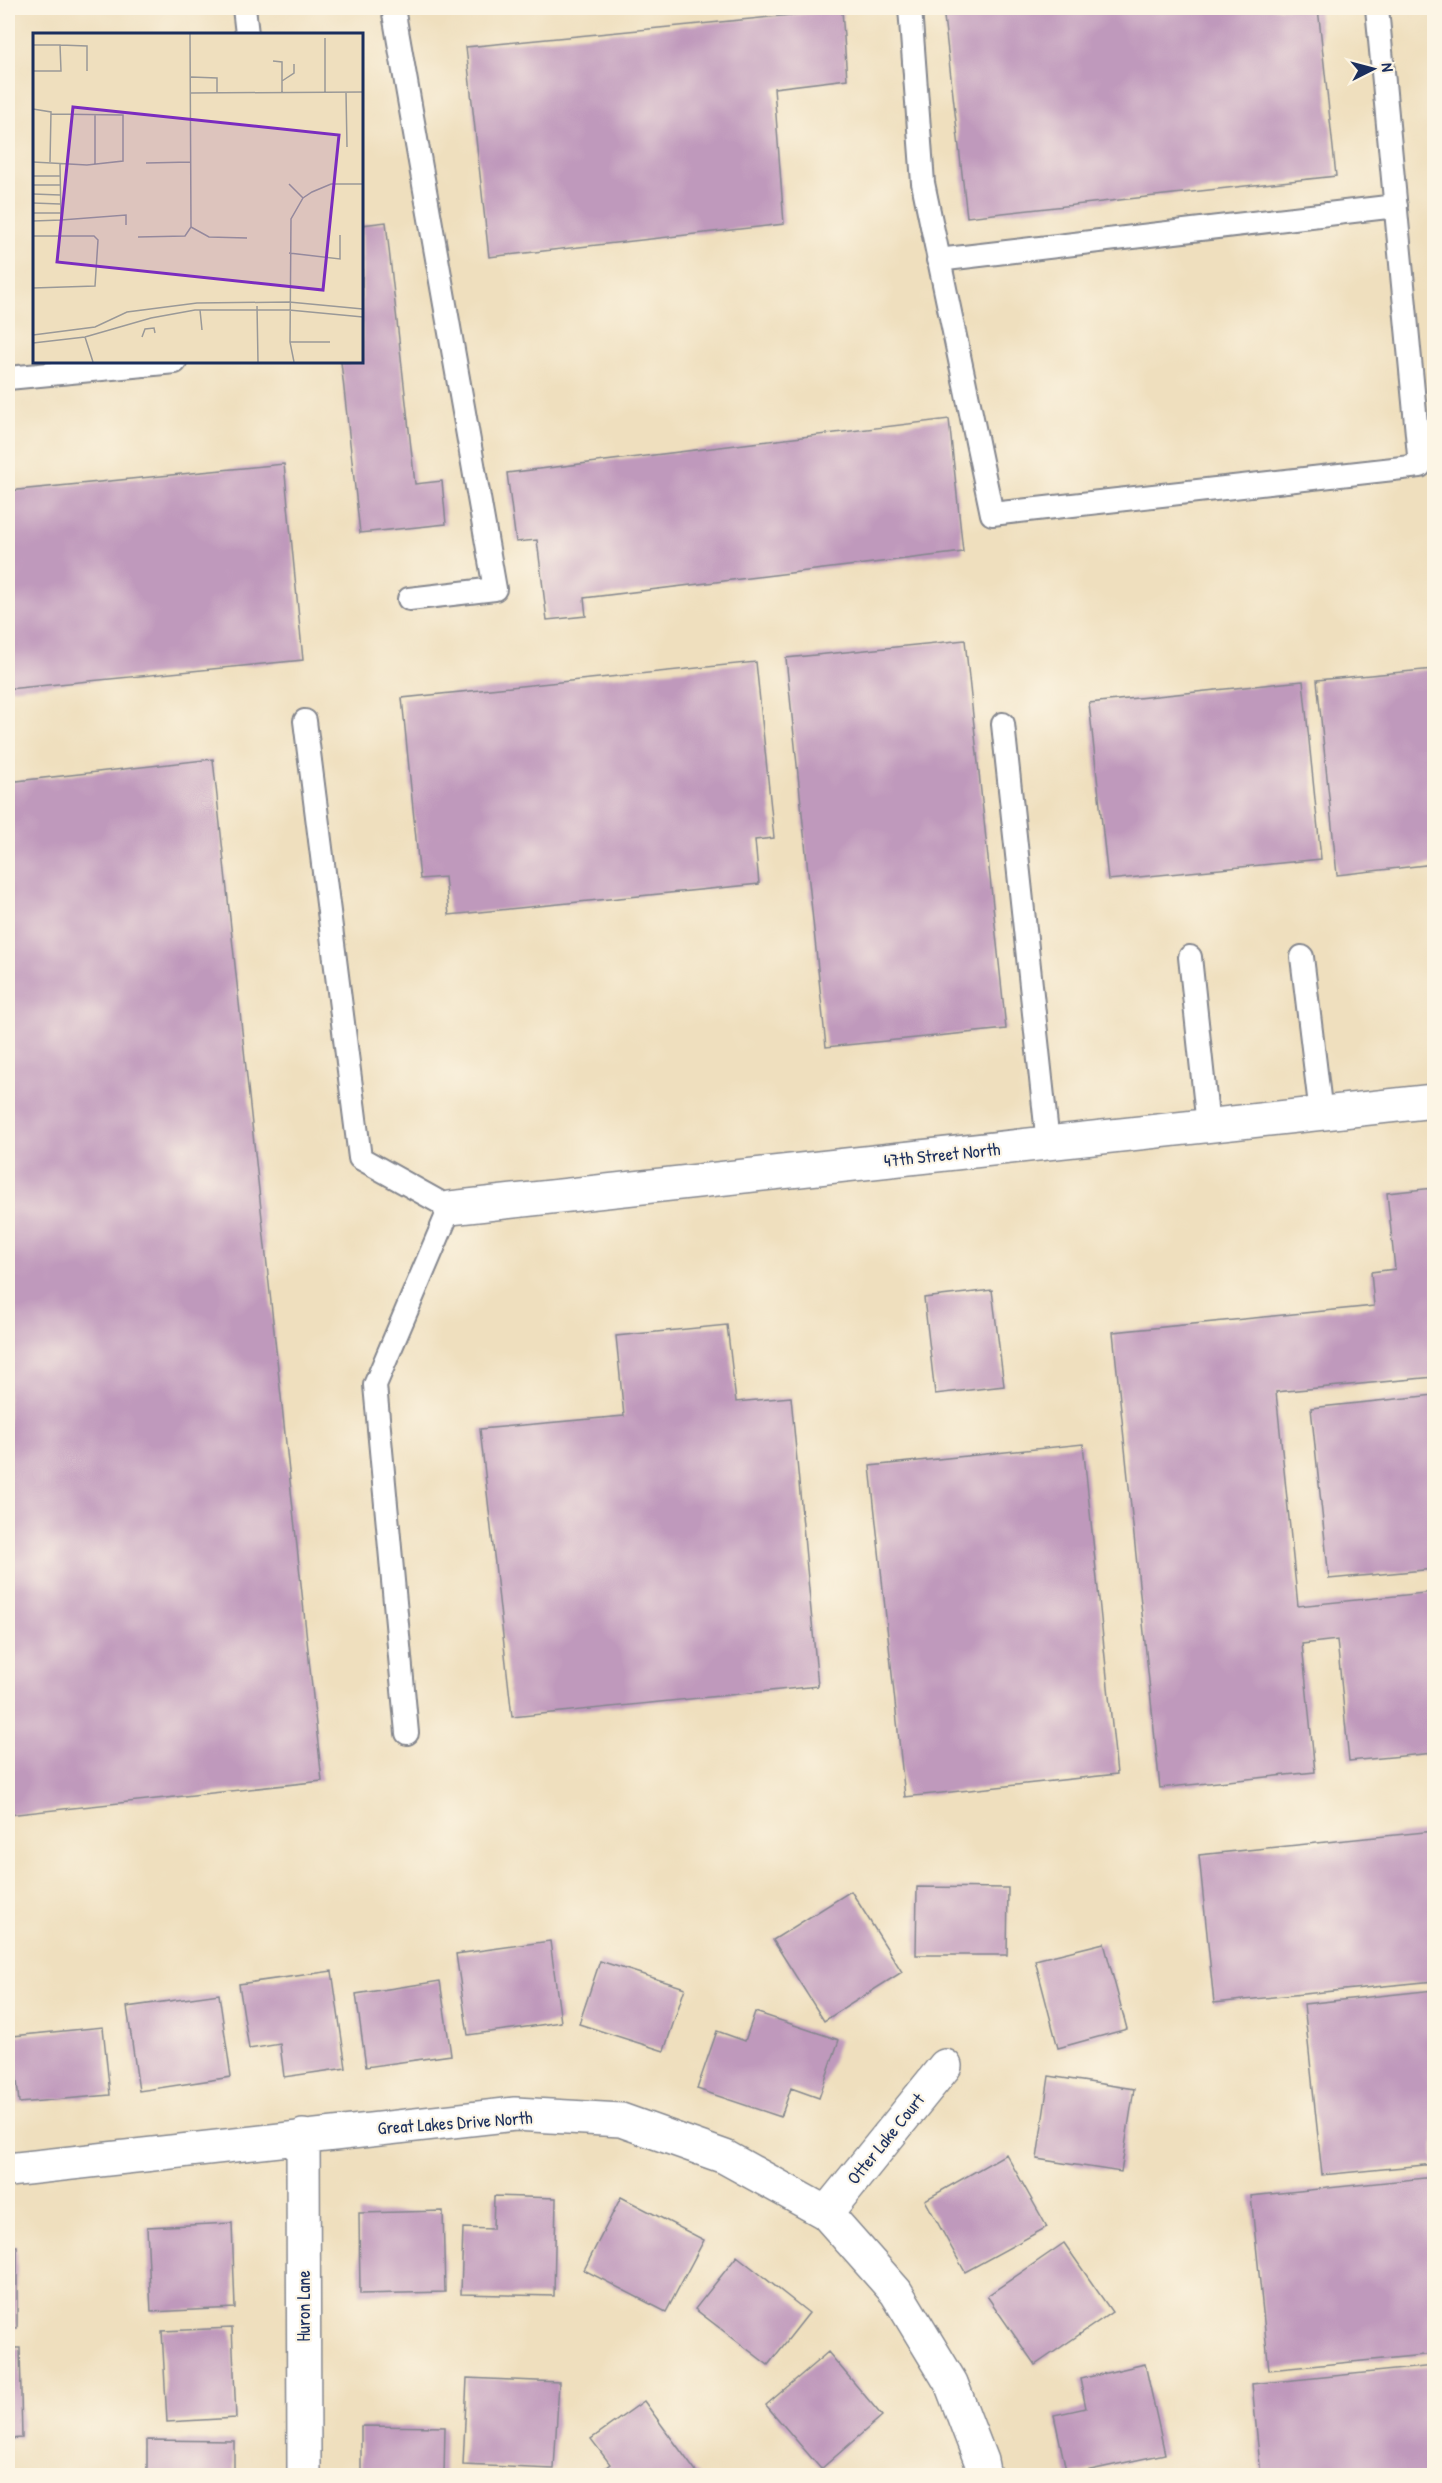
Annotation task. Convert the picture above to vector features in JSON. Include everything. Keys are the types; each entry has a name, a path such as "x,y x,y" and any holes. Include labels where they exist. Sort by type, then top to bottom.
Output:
{"street":[{"name":"47th Street North","path":"450,1208 1434,1101"},
{"name":"Otter Lake Court","path":"826,2213 945,2066"},
{"name":"Great Lakes Drive North","path":"8,2170 515,2114 621,2120 725,2157 826,2213 896,2292 951,2383 981,2461 984,2475"},
{"name":"Huron Lane","path":"303,2136 304,2475"}],"lane":[{"path":"244,8 247,33"},
{"path":"393,8 495,589 409,598"},
{"path":"910,8 923,183 992,514 1420,466 1377,8"},
{"path":"939,260 1395,206"},
{"path":"8,378 165,363"},
{"path":"305,721 360,1158 450,1208 375,1385 407,1733"},
{"path":"1003,724 1048,1144"},
{"path":"1190,957 1208,1126"},
{"path":"1302,957 1321,1114"}],"building":[{"path":"943,8 1318,8 1336,176 967,217"},
{"path":"842,10 847,79 774,88 784,224 489,257 466,47"},
{"path":"386,222 415,484 442,481 446,524 360,533 341,363 363,363 363,225"},
{"path":"949,419 963,552 584,598 586,616 547,620 537,540 516,542 507,473"},
{"path":"284,464 303,660 8,689 8,491"},
{"path":"965,640 1006,1029 826,1047 786,658"},
{"path":"756,662 774,838 755,840 759,884 449,915 445,877 420,879 402,698"},
{"path":"1434,669 1434,864 1337,875 1317,680"},
{"path":"1303,681 1321,859 1108,880 1089,703"},
{"path":"213,759 322,1781 8,1815 8,782"},
{"path":"1434,1188 1434,1377 1276,1392 1298,1606 1434,1592 1434,1753 1349,1761 1337,1640 1302,1644 1315,1772 1160,1788 1113,1332 1374,1306 1371,1272 1395,1269 1387,1193"},
{"path":"992,1290 1004,1386 935,1394 924,1298"},
{"path":"727,1325 736,1402 791,1397 818,1686 512,1717 480,1429 624,1416 616,1336"},
{"path":"1434,1395 1434,1569 1329,1579 1311,1408"},
{"path":"1083,1444 1117,1774 905,1797 870,1466"},
{"path":"1434,1831 1434,1981 1214,2003 1199,1855"},
{"path":"917,1887 1008,1888 1007,1955 916,1955"},
{"path":"851,1891 902,1972 824,2021 773,1940"},
{"path":"550,1941 561,2022 468,2035 456,1954"},
{"path":"1104,1943 1127,2029 1058,2048 1035,1960"},
{"path":"600,1961 685,1988 664,2051 579,2024"},
{"path":"332,1971 346,2068 284,2077 280,2044 249,2049 239,1984"},
{"path":"440,1981 451,2055 366,2067 356,1994"},
{"path":"1434,1990 1434,2164 1322,2175 1304,2004"},
{"path":"219,1994 231,2077 139,2091 127,2007"},
{"path":"755,2012 839,2040 819,2098 791,2088 781,2117 697,2089 717,2031 745,2041"},
{"path":"103,2027 110,2095 19,2103 13,2036"},
{"path":"1049,2076 1134,2089 1121,2172 1037,2159"},
{"path":"1006,2154 1047,2227 965,2272 925,2200"},
{"path":"1434,2177 1434,2354 1269,2370 1251,2196"},
{"path":"494,2196 556,2198 554,2296 461,2294 463,2228 493,2229"},
{"path":"621,2197 704,2240 666,2312 584,2270"},
{"path":"443,2211 445,2292 360,2294 359,2213"},
{"path":"232,2223 235,2308 151,2312 147,2227"},
{"path":"1064,2243 1112,2312 1035,2365 987,2296"},
{"path":"8,2246 17,2246 17,2328 8,2328"},
{"path":"737,2256 809,2313 768,2365 695,2309"},
{"path":"232,2328 236,2418 167,2422 162,2331"},
{"path":"8,2348 20,2348 22,2438 8,2439"},
{"path":"828,2352 882,2416 821,2469 766,2405"},
{"path":"1145,2364 1165,2454 1067,2475 1054,2415 1086,2408 1080,2379"},
{"path":"1434,2366 1434,2476 1261,2476 1252,2384"},
{"path":"467,2378 559,2382 554,2469 463,2465"},
{"path":"644,2401 699,2476 594,2476 610,2464 591,2439"},
{"path":"361,2426 445,2427 444,2476 361,2476"},
{"path":"147,2440 234,2441 234,2476 147,2476"}]}
